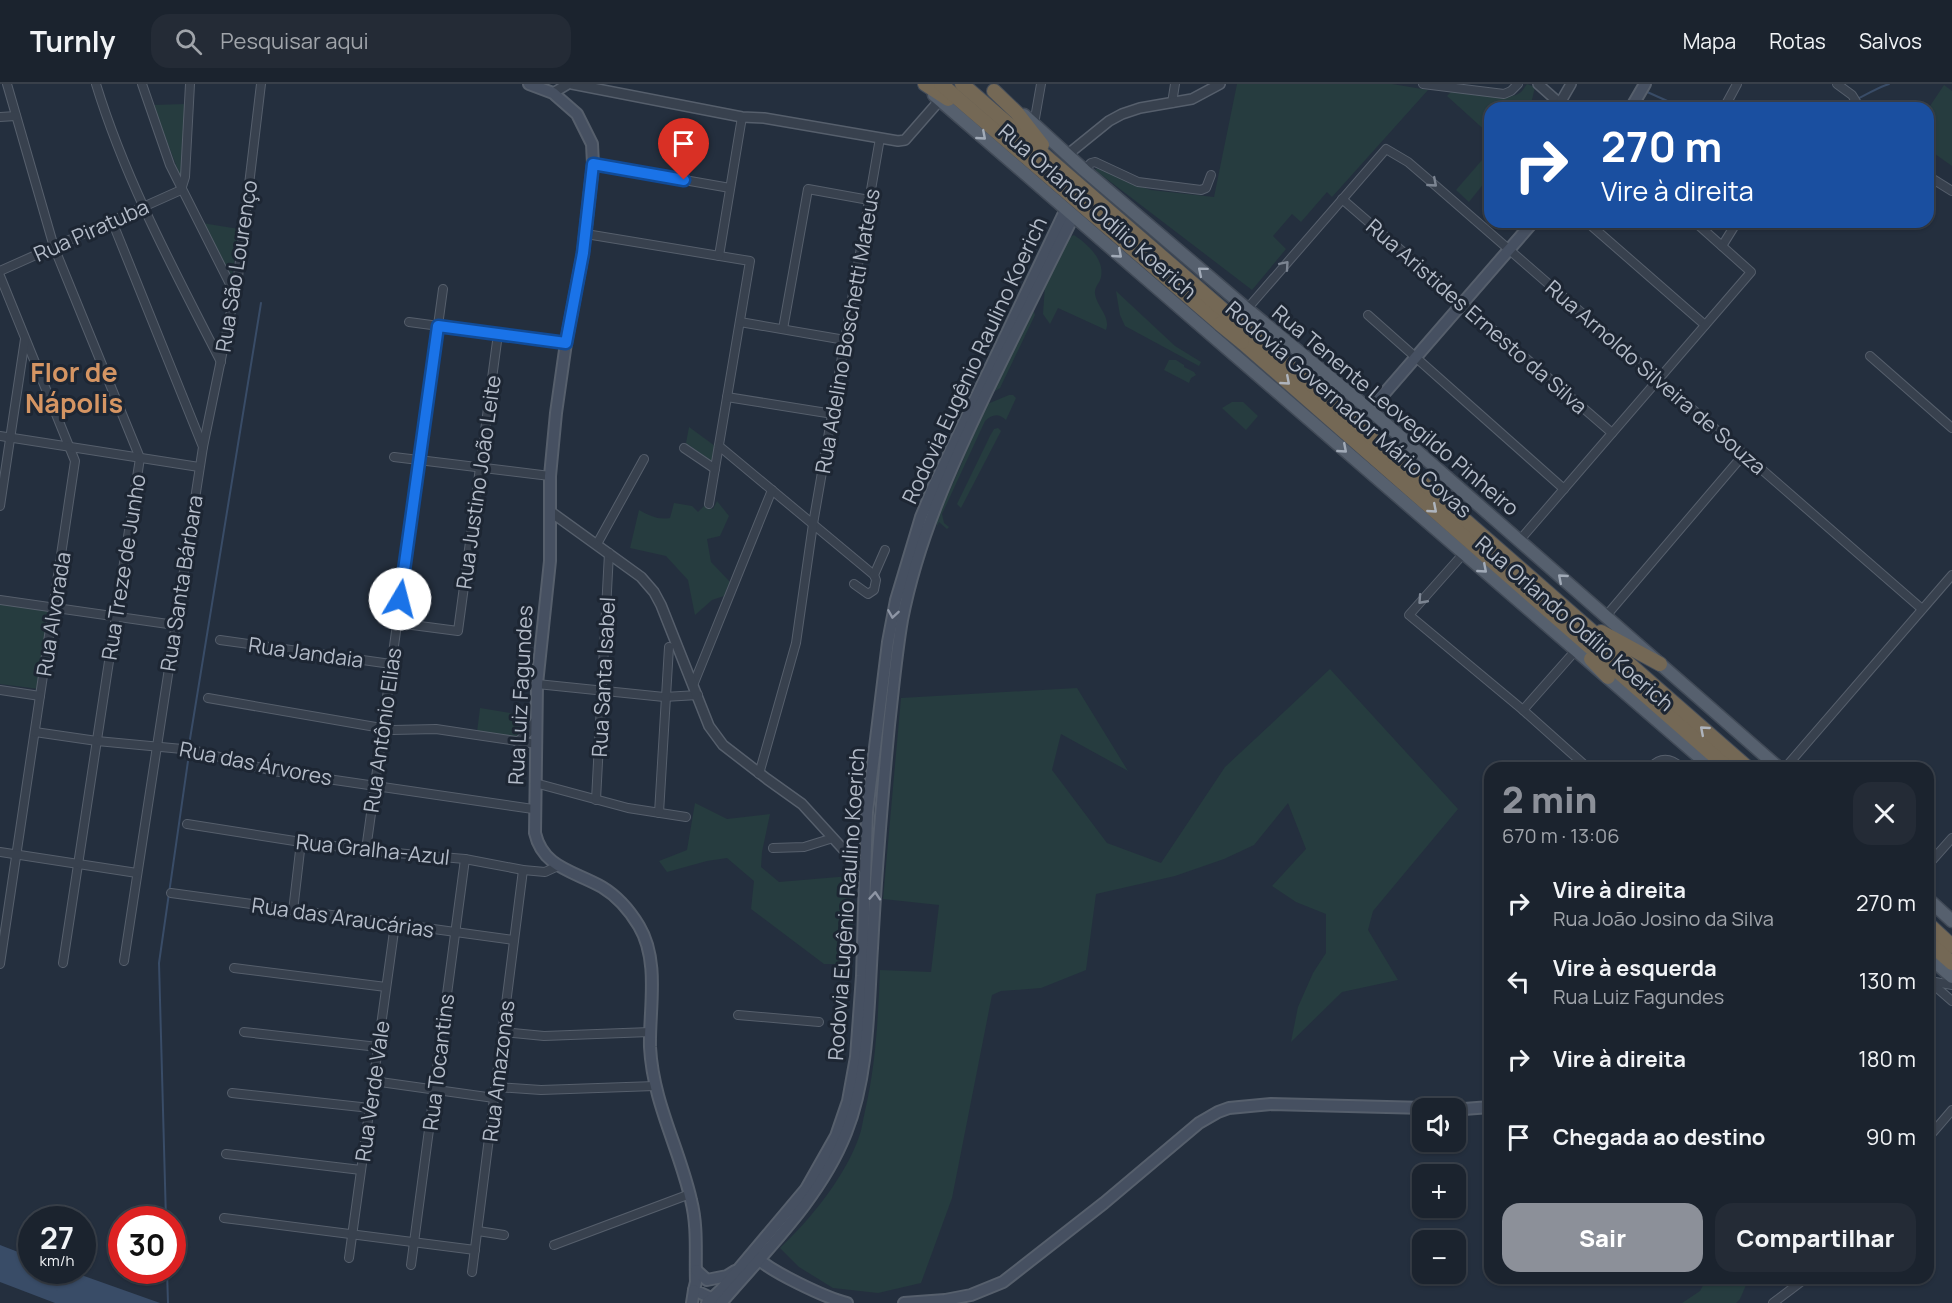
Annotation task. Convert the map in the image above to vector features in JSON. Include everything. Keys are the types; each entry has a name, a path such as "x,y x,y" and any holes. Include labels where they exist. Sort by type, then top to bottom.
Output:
{"highway":[{"path":"923,84 989,126"},
{"name":"Rodovia Governador Mário Covas","path":"941,84 1246,337 1583,623 1741,762"},
{"name":"Rodovia Governador Mário Covas","path":"962,84 1059,168 1224,319"},
{"path":"990,88 1017,113 1059,168"},
{"name":"Rodovia Governador Mário Covas","path":"1246,337 1552,615 1721,762"},
{"path":"1552,615 1608,677"},
{"path":"1583,623 1660,664"},
{"path":"1934,930 1952,946"},
{"path":"1934,947 1952,963"}],"main road":[{"name":"Rua Luiz Fagundes","path":"529,84 553,93 577,114 592,144 593,164 585,234 566,343 550,476 550,561 537,684 534,809 536,840 543,854 558,866 610,893 626,907 641,928 650,962 650,1032 655,1086 690,1194 695,1222 696,1270 699,1284"},
{"name":"Rua Orlando Odílio Koerich","path":"923,84 1705,762"},
{"path":"1635,102 1645,84"},
{"name":"Rua Tenente Leovegildo Pinheiro","path":"990,88 1247,309 1370,410 1772,762"},
{"name":"Rodovia Eugênio Raulino Koerich","path":"714,1301 740,1267 755,1256 814,1177 836,1136 848,1101 856,1057 862,976 867,812 888,642 896,600 926,504 947,456 1070,212"},
{"name":"Rodovia Eugênio Raulino Koerich","path":"714,1301 799,1212 822,1180 846,1133 857,1098 866,1037 881,804 897,655 920,546 957,456 1070,212"},
{"path":"1370,410 1528,228"},
{"path":"1219,342 1247,309"},
{"path":"1934,904 1952,921"},
{"path":"1934,961 1952,977"},
{"path":"904,1303 964,1297 1003,1281 1104,1203 1199,1124 1229,1108 1271,1104 1464,1109 1484,1107"},
{"path":"755,1256 822,1294 847,1303"},
{"path":"699,1284 727,1276 740,1267"},
{"path":"699,1284 716,1287 714,1301"},
{"path":"699,1284 714,1301"},
{"path":"692,1303 699,1284"}],"street":[{"name":"Rua Treze de Junho","path":"7,84 54,247 140,458 63,963"},
{"path":"96,84 119,151 143,207 221,363"},
{"path":"142,84 162,145 181,190 235,294"},
{"path":"181,190 185,177 190,84"},
{"name":"Rua São Lourenço","path":"203,447 235,294 261,84"},
{"path":"553,93 570,84 742,117 764,118 898,141 905,140 940,100"},
{"path":"1034,124 1041,84"},
{"path":"1172,103 1175,84"},
{"path":"1067,155 1109,121 1122,114 1140,108 1198,97 1220,84"},
{"path":"1424,84 1504,94 1518,84"},
{"path":"1538,84 1558,102"},
{"path":"1564,102 1571,84"},
{"path":"1727,102 1737,84"},
{"path":"1837,84 1852,95 1856,102"},
{"path":"0,117 16,116"},
{"path":"719,256 742,117"},
{"name":"Rua Adelino Boschetti Mateus","path":"759,774 792,660 813,524 880,138"},
{"name":"Rua Arnoldo Silveira de Souza","path":"1342,199 1386,149 1408,162 1484,227"},
{"path":"1084,170 1095,162 1138,182 1201,190 1206,188 1211,175"},
{"path":"593,164 730,188"},
{"path":"1934,180 1952,191"},
{"path":"783,329 808,189 869,200"},
{"name":"Rua Piratuba","path":"0,271 181,190"},
{"path":"1247,309 1342,199"},
{"name":"Rua Aristides Ernesto da Silva","path":"1342,199 1612,433"},
{"path":"112,221 203,447"},
{"name":"Rua Arnoldo Silveira de Souza","path":"1485,228 1922,609"},
{"path":"1594,228 1705,325"},
{"path":"1519,541 1751,272 1702,228"},
{"path":"1722,246 1733,228"},
{"path":"585,234 750,261 709,504"},
{"name":"Rua Alvorada","path":"0,276 71,447 75,465 0,964"},
{"name":"Rua Antônio Elias","path":"366,850 443,289"},
{"path":"1368,315 1564,489"},
{"path":"410,322 566,343"},
{"path":"740,322 845,340"},
{"name":"Rua Justino João Leite","path":"397,623 458,631 498,334"},
{"path":"0,506 26,337"},
{"path":"1870,356 1952,428"},
{"path":"728,397 833,414"},
{"path":"0,436 199,467"},
{"path":"719,446 874,575"},
{"name":"Rua Santa Bárbara","path":"124,961 203,447"},
{"path":"684,448 715,469"},
{"path":"1606,616 1744,454"},
{"path":"394,457 550,476"},
{"path":"597,544 644,459"},
{"path":"694,683 772,490"},
{"path":"551,512 641,577 654,592 694,683 709,726 718,741 759,774 797,799 864,869"},
{"path":"855,584 868,594 872,593 876,585 874,575 885,550"},
{"name":"Rua Santa Isabel","path":"596,800 609,553"},
{"path":"1464,553 1409,615 1581,762"},
{"path":"1790,762 1952,575"},
{"path":"0,600 175,625"},
{"name":"Rua Jandaia","path":"220,640 392,664"},
{"path":"659,813 664,697 669,647"},
{"path":"1523,710 1576,650"},
{"path":"537,684 664,697 698,695"},
{"path":"0,690 40,696"},
{"path":"208,698 393,730 436,729 537,744"},
{"path":"517,742 529,732 536,719"},
{"name":"Rua das Árvores","path":"35,732 97,741 193,750 273,771 375,784 534,809"},
{"path":"1657,762 1666,759 1674,762"},
{"path":"535,783 596,800 686,817"},
{"name":"Rua Gralha-Azul","path":"188,824 301,842 465,859 523,870 545,872 558,866"},
{"path":"773,848 804,847 833,838"},
{"path":"1934,859 1952,838"},
{"path":"293,910 301,842"},
{"path":"0,852 137,873"},
{"name":"Rua Tocantins","path":"411,1265 465,859"},
{"name":"Rua Amazonas","path":"472,1272 523,870"},
{"name":"Rua das Araucárias","path":"171,893 514,940"},
{"name":"Rua Verde Vale","path":"350,1258 395,924"},
{"path":"234,968 386,987"},
{"path":"1934,981 1952,985"},
{"path":"1934,985 1952,1001"},
{"path":"738,1015 819,1022"},
{"path":"244,1032 378,1047"},
{"path":"503,1032 544,1036 650,1032"},
{"path":"373,1081 495,1098"},
{"path":"496,1087 541,1090 655,1086"},
{"path":"232,1092 370,1108"},
{"path":"1934,1131 1952,1110"},
{"path":"226,1154 361,1170"},
{"path":"554,1245 690,1194"},
{"path":"224,1218 475,1250"},
{"path":"478,1231 504,1235"},
{"path":"1773,1303 1798,1284"}],"green space":[{"path":"1237,84 1392,84 1428,90 1332,197 1327,192 1301,222 1292,214 1273,236 1286,249 1252,290 1095,170 1098,168 1129,183 1151,190 1214,197"},
{"path":"1527,84 1535,87 1531,102 1484,102 1484,129 1447,96 1452,91 1498,97 1507,97 1521,92"},
{"path":"1944,85 1952,91 1952,166 1934,153 1933,102"},
{"path":"185,104 181,178 153,105"},
{"path":"1484,158 1484,183 1469,202 1456,190"},
{"path":"202,223 239,229 232,276"},
{"path":"1074,235 1089,247 1100,264 1101,277 1095,294 1107,321 1106,330 1058,308 1050,324 1043,314 1045,285 1068,238"},
{"path":"1116,291 1175,346 1201,362 1199,366 1125,326 1120,315"},
{"path":"1032,306 1035,315 1000,388 995,391 993,390"},
{"path":"1169,360 1176,360 1196,375 1189,383 1164,370"},
{"path":"1009,395 1016,398 1006,420 996,415 985,421 942,514 944,523 949,527 947,529 939,522 937,526 937,518 985,405"},
{"path":"1232,402 1243,402 1258,416 1246,430 1222,408"},
{"path":"689,427 715,446 713,462 686,443"},
{"path":"998,428 1001,431 961,508 957,504 990,436 994,429"},
{"path":"717,501 729,516 720,536 707,539 711,562 730,582 724,596 712,600 695,615 688,580 666,556 630,548 639,510 654,517 670,518 674,503 692,506 698,512 705,505 713,509"},
{"path":"0,603 49,611 39,689 0,684"},
{"path":"1330,669 1458,809 1373,911 1368,930 1398,980 1342,992 1291,1042 1298,1007 1313,973 1326,953 1326,914 1296,902 1272,886 1306,849 1288,803 1254,845 1224,859 1175,876 1096,894 1086,970 1041,988 1001,991 992,995 952,1198 921,1283 878,1293 833,1288 799,1267 780,1248 826,1197 853,1152 861,1131 874,1058 880,970 931,972 939,905 883,899 901,698 1077,688 1128,771 1061,734 1052,770 1107,843 1161,863 1225,767"},
{"path":"480,708 528,716 528,722 514,740 477,732"},
{"path":"695,803 727,819 770,814 761,867 779,882 850,876 853,925 839,964 824,964 751,909 754,881 727,858 667,872 659,861 687,850"},
{"path":"1704,1284 1746,1284 1736,1303 1682,1303 1700,1291"}],"water":[{"path":"0,1245 18,1252 18,1284 96,1284 96,1280 160,1303 55,1303 0,1282"}],"waterway":[{"path":"1852,102 1889,84"},
{"path":"1645,91 1670,102"},
{"path":"190,739 261,303"},
{"path":"166,1206 159,963 188,761"},
{"path":"167,1284 168,1303"}],"district":[{"name":"Flor de Nápolis","path":"74,386"}],"route":[{"path":"400,599 438,326 566,343 583,253 593,164 684,180"}]}
